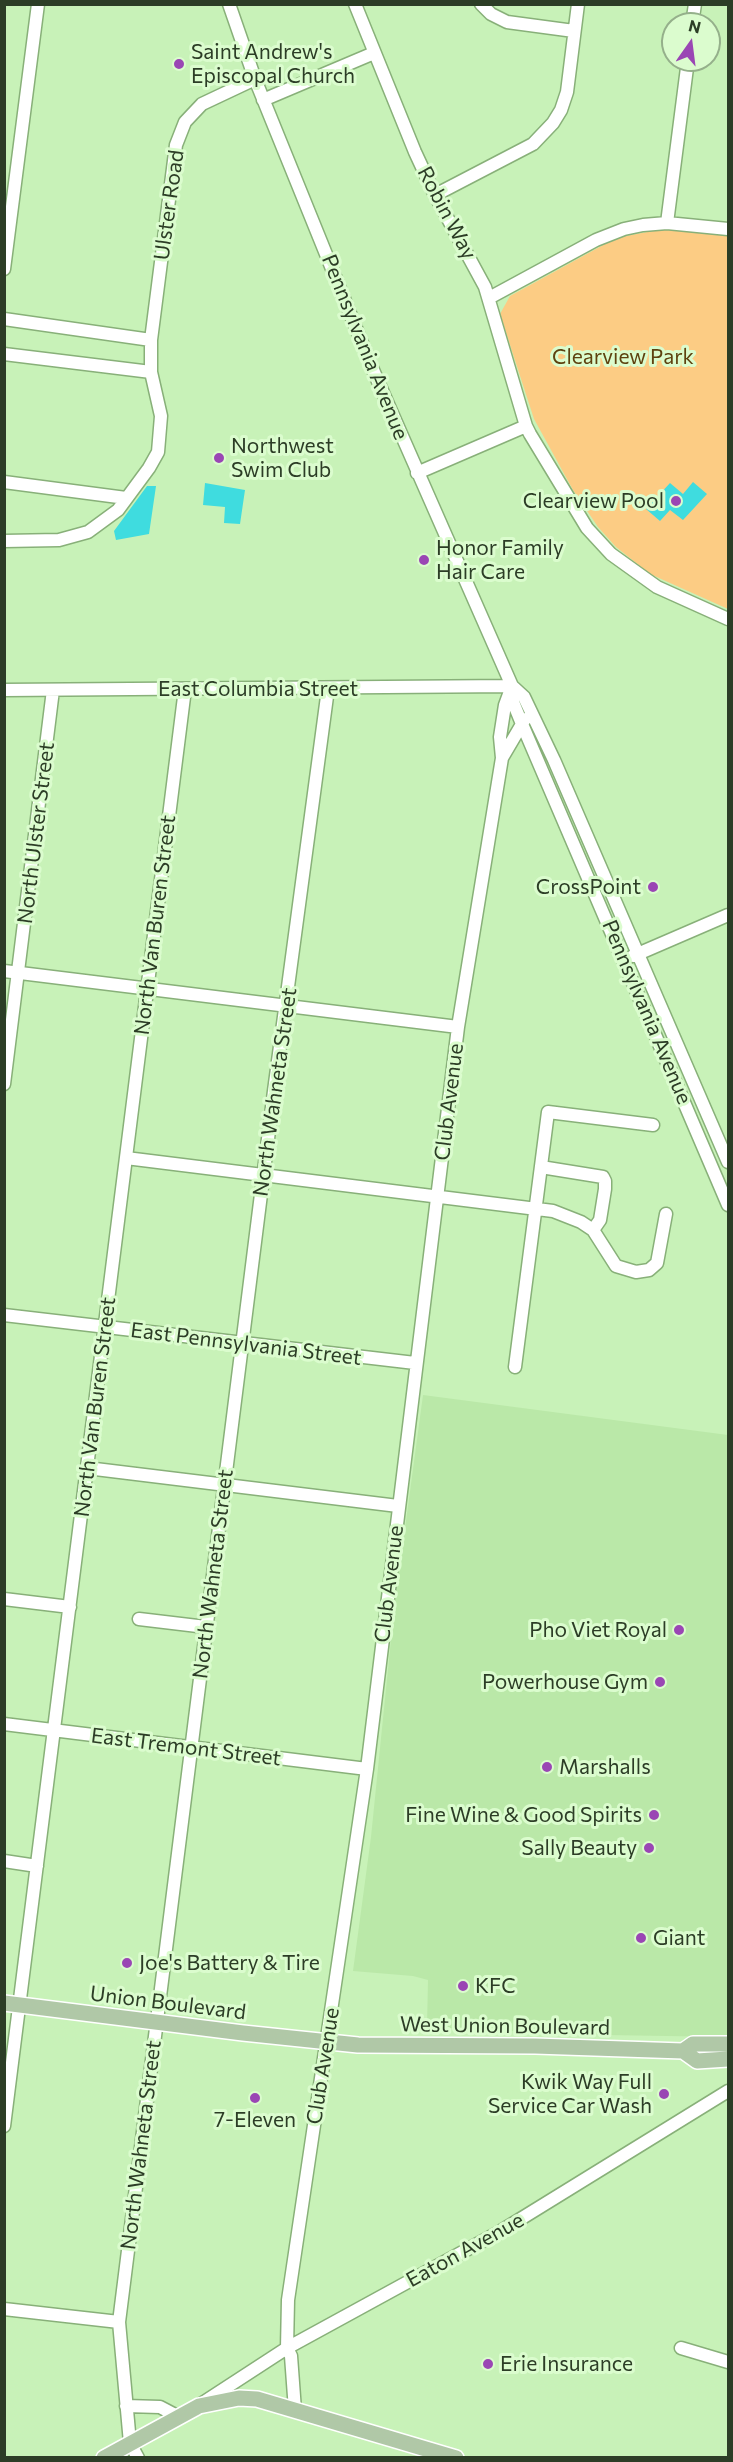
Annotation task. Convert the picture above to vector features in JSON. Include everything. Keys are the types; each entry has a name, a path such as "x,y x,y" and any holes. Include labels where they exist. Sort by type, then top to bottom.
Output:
{"main road":[{"name":"Union Boulevard","path":"12,2004 327,2042"},
{"name":"West Union Boulevard","path":"327,2042 358,2045 535,2046 683,2051 697,2061 729,2059"},
{"name":"West Union Boulevard","path":"683,2051 693,2044 729,2044"},
{"path":"104,2457 199,2406 239,2398 257,2399 456,2457"}],"street":[{"path":"4,269 38,4"},
{"name":"Pennsylvania Avenue","path":"230,4 255,79 373,370 512,686 513,702 522,724 729,1205"},
{"name":"Robin Way","path":"355,4 435,195 478,272 489,298 526,426 587,528 603,546 657,587 729,619"},
{"path":"481,4 490,14 507,22 574,31"},
{"path":"435,195 532,144 544,134 561,110 566,96 578,4"},
{"path":"264,100 374,53"},
{"path":"667,223 686,72"},
{"name":"Ulster Road","path":"4,541 76,537 108,518 149,468 158,452 161,416 150,372 151,340 179,133 185,122 202,104 255,79"},
{"path":"489,298 606,236 643,225 667,223 729,229"},
{"path":"4,319 151,340"},
{"path":"4,354 150,372"},
{"path":"417,473 526,426"},
{"path":"4,482 126,498"},
{"name":"Pennsylvania Avenue","path":"512,686 524,697 531,711 729,1162"},
{"name":"East Columbia Street","path":"4,690 512,686"},
{"name":"Club Avenue","path":"295,2410 291,2356 287,2348 288,2300 367,1769 458,1027 502,758 502,726 505,705 512,686"},
{"name":"North Van Buren Street","path":"4,2126 12,2004 37,1866 55,1731 185,689"},
{"name":"North Wahneta Street","path":"138,2457 130,2443 119,2322 285,1006 288,999 328,689"},
{"name":"North Ulster Street","path":"4,1084 53,690"},
{"name":"Club Avenue","path":"502,758 531,711"},
{"path":"623,961 729,915"},
{"path":"4,971 458,1027"},
{"path":"515,1366 549,1112 652,1125"},
{"path":"126,1158 438,1196 566,1215 593,1230 616,1266 636,1272 649,1270 657,1263 666,1214"},
{"path":"541,1167 603,1177 605,1190 600,1220 593,1230"},
{"name":"East Pennsylvania Street","path":"4,1315 416,1364"},
{"path":"87,1468 398,1506"},
{"path":"4,1599 70,1607"},
{"path":"139,1619 206,1627"},
{"name":"East Tremont Street","path":"4,1724 367,1769"},
{"path":"4,1861 37,1866"},
{"name":"Eaton Avenue","path":"199,2406 287,2348 501,2231 729,2091"},
{"path":"4,2308 119,2322"},
{"path":"681,2348 729,2362"},
{"path":"126,2406 160,2407 179,2416"}],"shaded area":[{"path":"423,1395 728,1435 728,2037 605,2035 427,2027 428,1980 413,1976 353,1971 371,1837 394,1610"}],"green space":[{"name":"Clearview Park","path":"663,229 728,236 728,609 650,574 616,547 598,527 573,490 534,419 500,314 510,296 605,244 626,236"}],"water":[{"name":"Clearview Pool","path":"693,482 707,494 683,520 670,510 660,521 646,509 670,483 683,494"},
{"path":"205,483 245,490 240,524 224,523 225,507 203,505"},
{"path":"147,486 156,486 149,534 116,540 114,531"}],"place":[{"name":"Saint Andrew's Episcopal Church","path":"179,64"},
{"name":"Northwest Swim Club","path":"219,458"},
{"name":"Clearview Pool","path":"676,501"},
{"name":"Honor Family Hair Care","path":"424,560"},
{"name":"CrossPoint","path":"653,887"},
{"name":"Pho Viet Royal","path":"679,1630"},
{"name":"Powerhouse Gym","path":"660,1682"},
{"name":"Marshalls","path":"547,1767"},
{"name":"Fine Wine & Good Spirits","path":"654,1815"},
{"name":"Sally Beauty","path":"649,1848"},
{"name":"Giant","path":"641,1938"},
{"name":"Joe's Battery & Tire","path":"127,1963"},
{"name":"KFC","path":"463,1986"},
{"name":"Kwik Way Full Service Car Wash","path":"664,2094"},
{"name":"7-Eleven","path":"255,2098"},
{"name":"Erie Insurance","path":"488,2364"}]}
